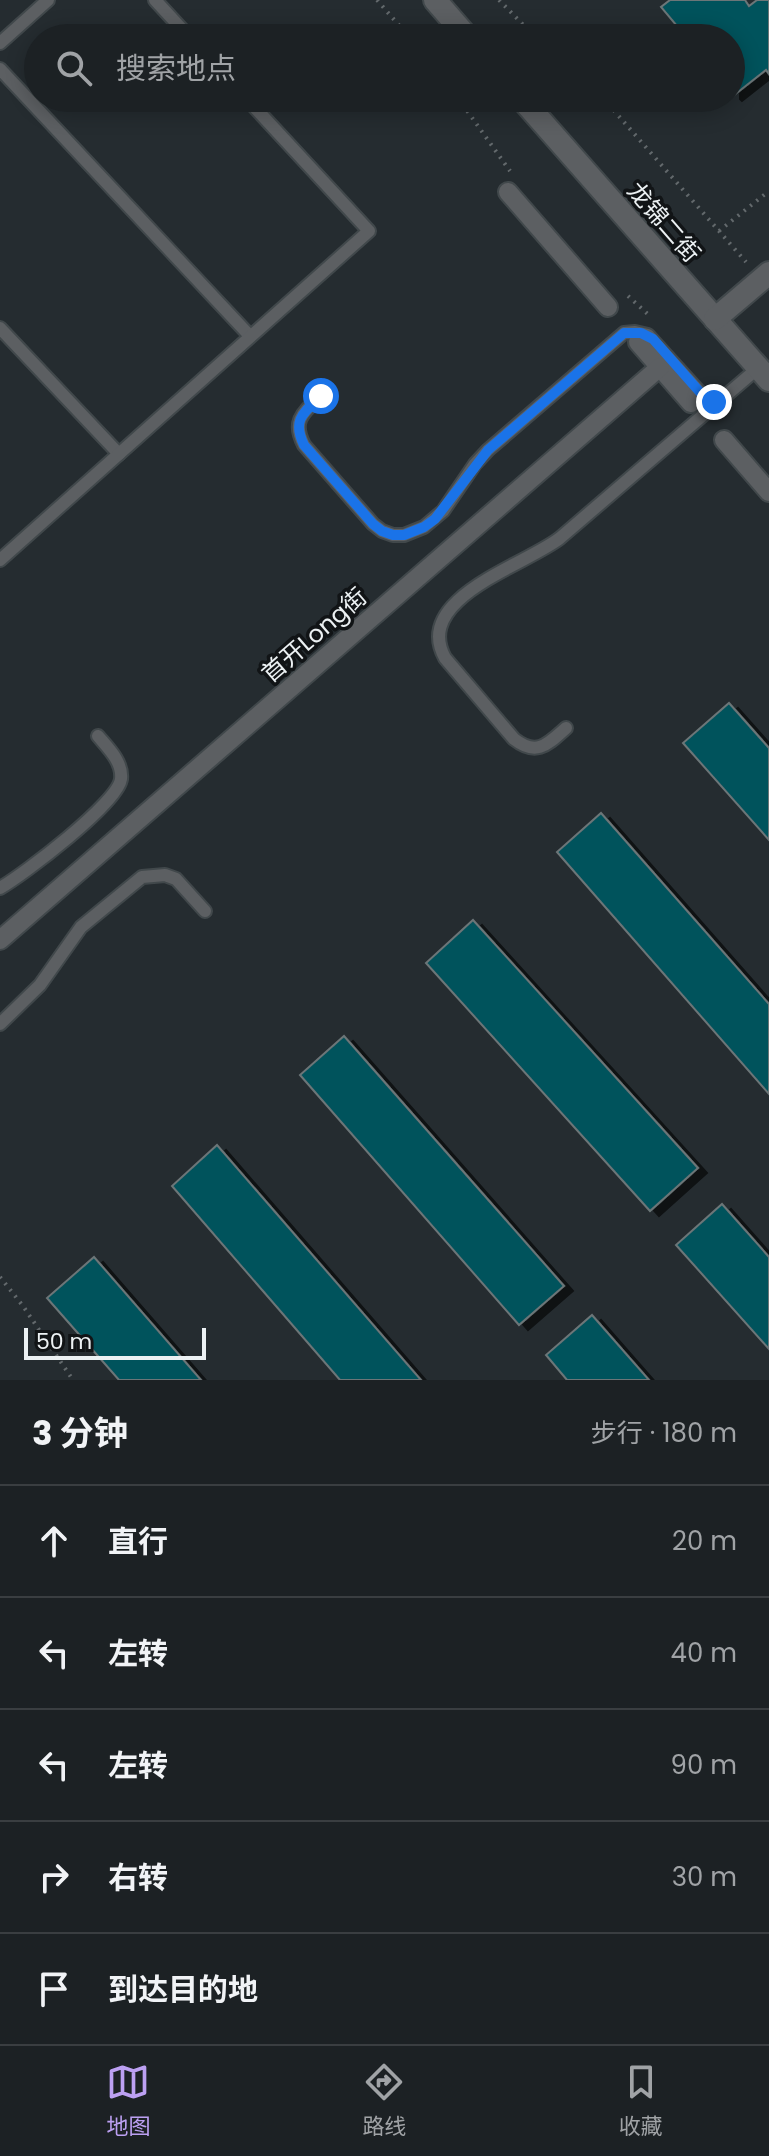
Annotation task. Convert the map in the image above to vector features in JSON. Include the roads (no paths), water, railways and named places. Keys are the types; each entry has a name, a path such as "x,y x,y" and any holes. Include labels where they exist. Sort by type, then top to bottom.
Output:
{"street":[{"path":"435,0 456,24"},
{"name":"龙锦二街","path":"533,112 764,374"},
{"path":"508,192 602,296"},
{"path":"715,319 765,276"},
{"path":"638,342 691,403"},
{"name":"首开Long街","path":"0,940 660,367"},
{"path":"724,440 746,459 769,492"}],"lane":[{"path":"0,43 48,0"},
{"path":"155,0 177,24"},
{"path":"0,69 24,95"},
{"path":"40,112 250,336"},
{"path":"0,560 369,231 259,112"},
{"path":"0,328 119,454"},
{"path":"321,396 300,418 299,436 373,524 393,535 414,532 435,519 488,450 624,333 648,335 706,399 714,402 722,399"},
{"path":"566,728 542,747 532,749 514,739 445,658 439,647 441,623 454,605 487,578 553,544 722,399 764,374"},
{"path":"0,888 27,870 103,807 117,791 121,784 121,769 98,736"},
{"path":"0,1024 40,985 81,927 142,877 165,875 176,879 205,911"}]}
